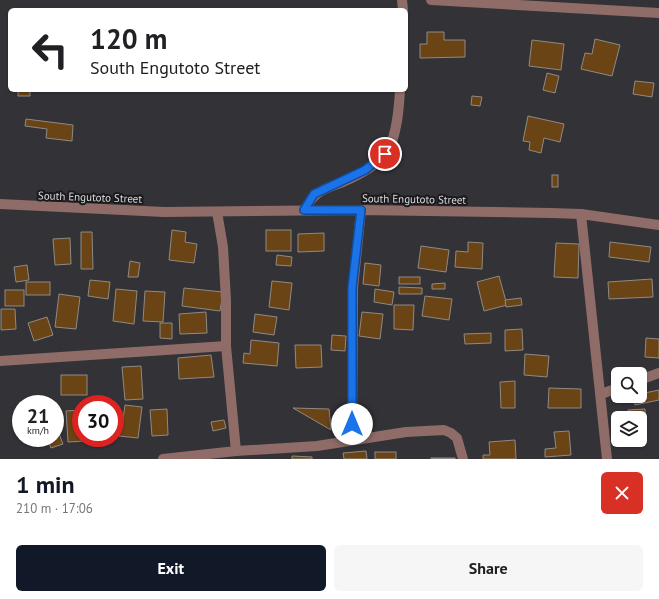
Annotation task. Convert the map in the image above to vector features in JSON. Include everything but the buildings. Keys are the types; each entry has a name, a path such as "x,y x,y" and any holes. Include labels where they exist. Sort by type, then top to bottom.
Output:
{"street":[{"path":"430,0 566,4 659,13"},
{"path":"304,210 314,194 365,170 385,154 393,134 399,108 400,92"},
{"name":"South Engutoto Street","path":"0,204 105,210 217,212 304,210 551,212 581,214 659,224"},
{"path":"352,440 352,288 361,210"},
{"path":"217,212 223,248 226,300 226,346 236,451"},
{"path":"581,214 608,459"},
{"path":"0,361 226,346"},
{"path":"647,377 659,373"},
{"path":"601,394 611,390"},
{"path":"164,459 236,451 317,446 406,432 444,430 452,433 457,438 463,459"}],"route":[{"path":"352,424 352,288 361,210 304,210 314,194 351,178 375,163 385,154"}]}
